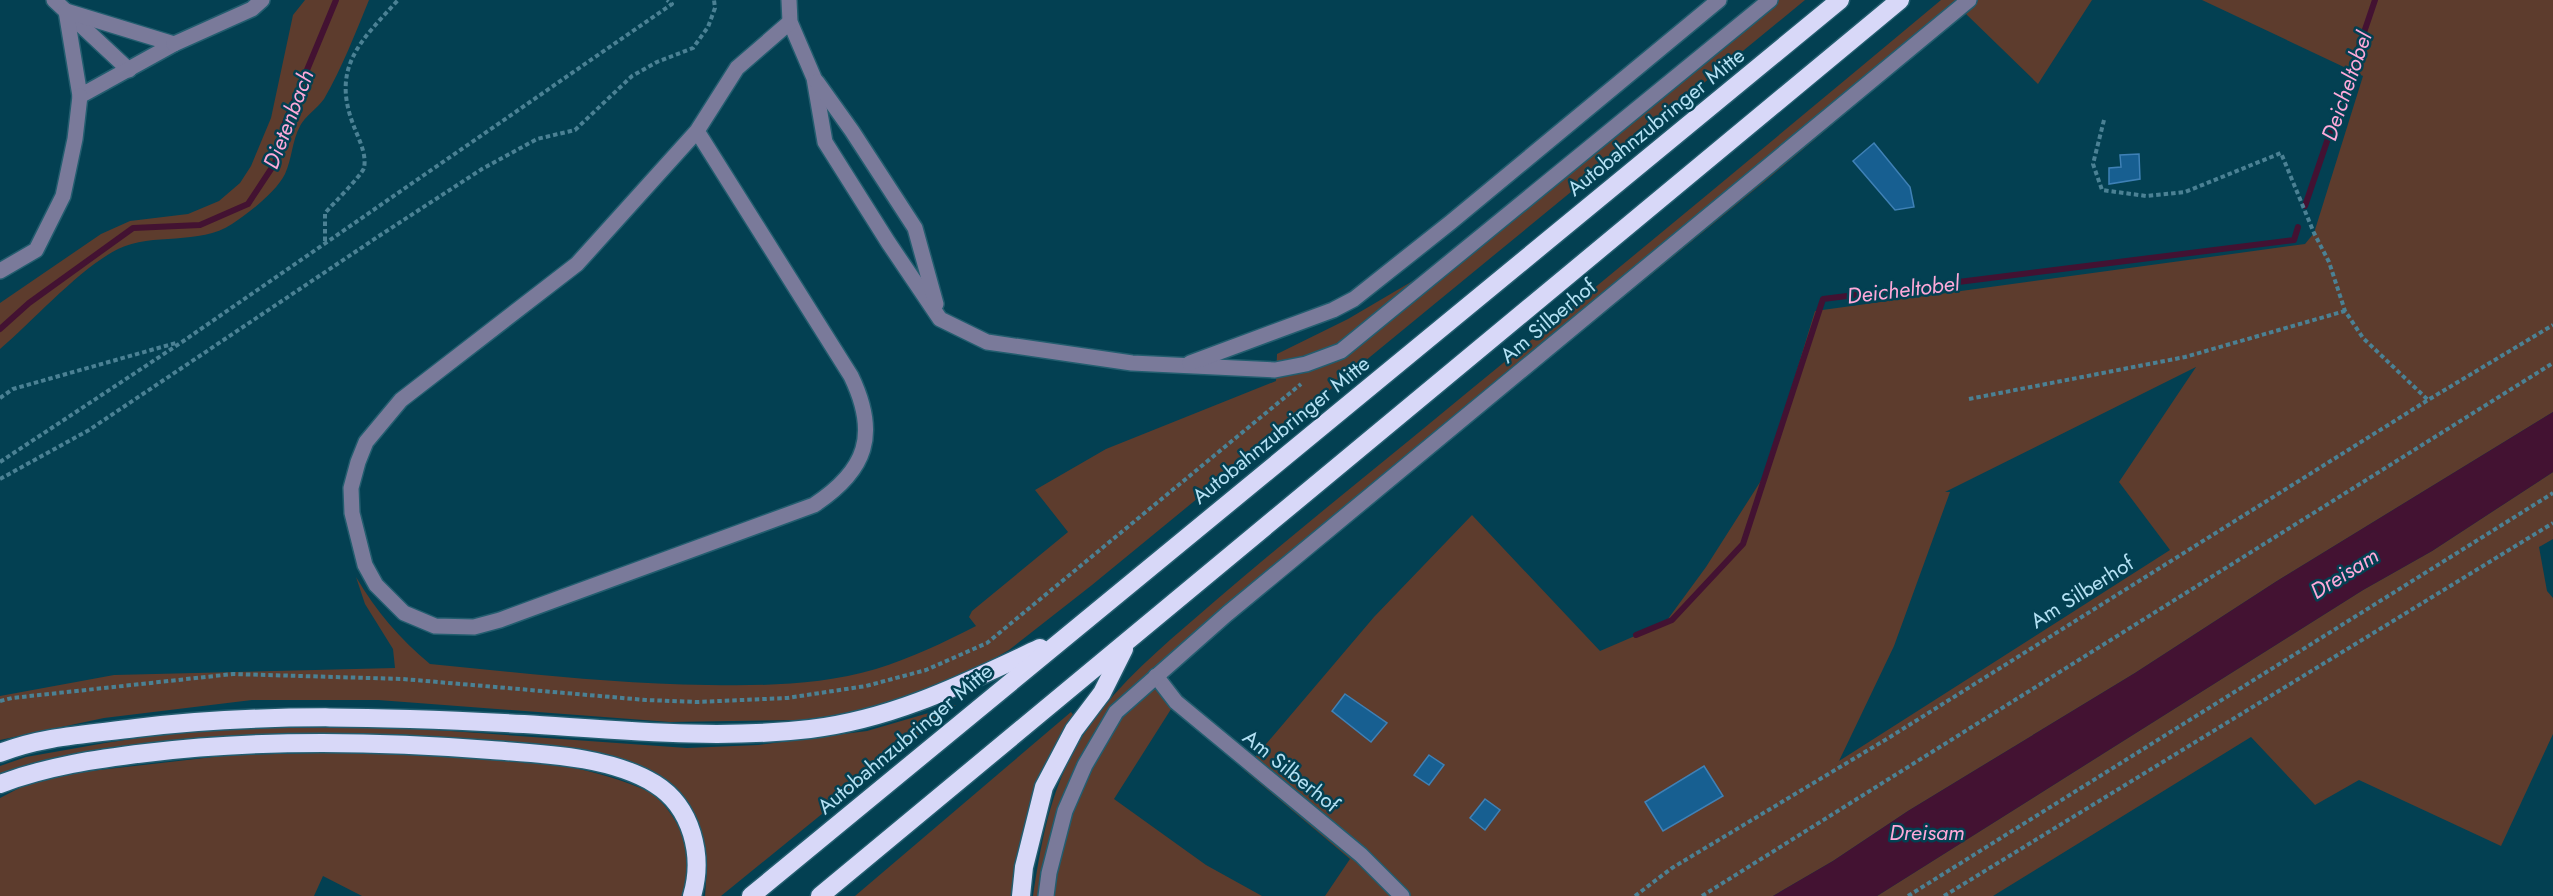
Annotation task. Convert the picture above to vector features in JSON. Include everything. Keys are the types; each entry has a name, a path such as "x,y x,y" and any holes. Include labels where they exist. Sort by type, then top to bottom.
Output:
{"highway":[{"name":"Autobahnzubringer Mitte","path":"751,896 1840,0"},
{"path":"820,896 1900,0"},
{"path":"0,753 44,741 161,725 293,717 455,720 629,731 740,734 813,729 868,718 919,703 1064,638"},
{"path":"1021,896 1026,857 1044,787 1074,730 1102,693 1128,641"},
{"path":"0,784 34,771 84,761 192,747 357,743 427,745 576,757 624,771 655,784 675,801 690,826 697,854 697,874 692,896"}],"street":[{"path":"54,0 129,70"},
{"path":"80,96 174,44 252,9 262,0"},
{"path":"789,0 790,22 814,78 852,131 915,228 940,319"},
{"path":"1182,366 1333,310 1354,298 1451,222 1719,0"},
{"path":"814,78 825,142 940,319 987,342 1132,363 1275,370 1306,364 1341,351 1770,0"},
{"name":"Am Silberhof","path":"1046,896 1049,873 1065,811 1086,765 1116,712 1156,676 1969,0"},
{"path":"66,11 174,44"},
{"path":"0,271 36,250 63,196 75,139 80,96 66,11"},
{"path":"697,131 861,397 865,420 865,443 859,461 848,478 835,491 814,504 500,620 474,627 455,628 435,626 404,613 376,585 365,565 357,540 352,513 351,488 357,462 366,442 401,400 577,264 697,131 737,68 790,22"},
{"name":"Am Silberhof","path":"1156,676 1176,702 1361,855 1402,896"}],"path":[{"path":"325,242 325,213 363,170 364,153 346,102 347,68 358,45 398,0"},
{"path":"0,462 182,342 672,4 667,0"},
{"path":"0,479 89,430 482,169 537,139 575,130 632,76 657,62 693,48 708,27 716,8 714,0"},
{"path":"2104,120 2093,164 2102,190 2146,196 2185,192 2281,153 2314,233 2329,262 2345,311 2363,338 2428,400"},
{"path":"1969,399 2185,357 2345,311"},
{"name":"Am Silberhof","path":"1635,896 1672,868 1890,737 2428,400 2553,325"},
{"path":"0,398 13,389 182,342"},
{"path":"1702,896 2553,363"},
{"path":"0,701 233,674 403,679 646,700 687,701 787,698 866,686 926,670 987,643 1305,380"},
{"path":"1908,896 2553,493"},
{"path":"1944,896 2553,523"}],"shaded area":[{"path":"305,0 369,0 331,87 321,103 300,126 285,174 275,188 262,202 219,231 191,237 146,241 118,249 73,281 0,349 0,303 101,234 130,221 188,214 219,201 240,183 251,166 271,118 293,15"},
{"path":"1777,0 1805,0 1092,585 1009,650 934,688 850,714 799,720 670,722 378,700 252,700 104,718 0,740 0,696 114,675 395,668 393,649 365,604 356,577 389,624 430,664 604,680 750,685 834,678 876,669 914,655 976,626 969,617 972,611 1068,532 1035,490 1106,449 1276,381 1277,354 1348,319 1496,232"},
{"path":"1941,0 2092,0 2038,84 1965,13 1770,177 1155,682 1173,706 1114,799 1206,865 1262,896 1033,896 1047,820 1062,775 1086,731 1102,709 1142,666 1264,560"},
{"path":"2202,0 2553,0 2553,412 2277,581 2135,673 1773,896 1325,896 1350,859 1244,770 1374,617 1472,515 1600,651 1665,623 1706,567 1771,465 1778,432 1815,311 2305,244 2314,233 2363,76","holes":["2196,367 2119,482 2170,550 1839,761 1894,646 1950,492 1945,492"]},
{"path":"2553,472 2553,539 2539,547 2547,591 2553,598 2553,734 2501,846 2359,780 2315,805 2251,737 1993,896 1877,896 2363,590 2432,551"},
{"path":"956,705 721,896 705,896 707,868 705,846 701,833 678,796 525,744 395,734 252,735 169,742 0,778 0,766 26,757 171,733 250,728 394,727 687,748 758,745 867,731"},
{"path":"1071,712 1074,716 1014,896 855,896"},
{"path":"364,752 494,757 560,765 644,789 666,807 684,836 689,861 686,896 362,896 323,876 314,896 0,896 0,798 31,782 64,774 231,755"}],"water":[{"name":"Dreisam","path":"2553,412 2553,472 2432,551 2363,590 1877,896 1773,896 2135,673 2277,581"}],"building":[{"path":"1874,143 1910,187 1914,207 1895,210 1853,161"},
{"path":"2139,154 2140,179 2109,184 2109,168 2121,167 2120,155"},
{"path":"1345,694 1387,723 1371,742 1332,711"},
{"path":"1429,755 1444,765 1429,785 1414,775"},
{"path":"1704,766 1723,796 1663,831 1645,802"},
{"path":"1485,799 1500,810 1485,830 1470,818"}],"waterway":[{"name":"Dietenbach","path":"0,329 29,303 133,228 200,225 248,204 275,163 285,123 336,0"},
{"name":"Deicheltobel","path":"2305,206 2375,0"},
{"name":"Deicheltobel","path":"1636,635 1672,620 1743,544 1823,299 2294,240 2298,227"}]}
